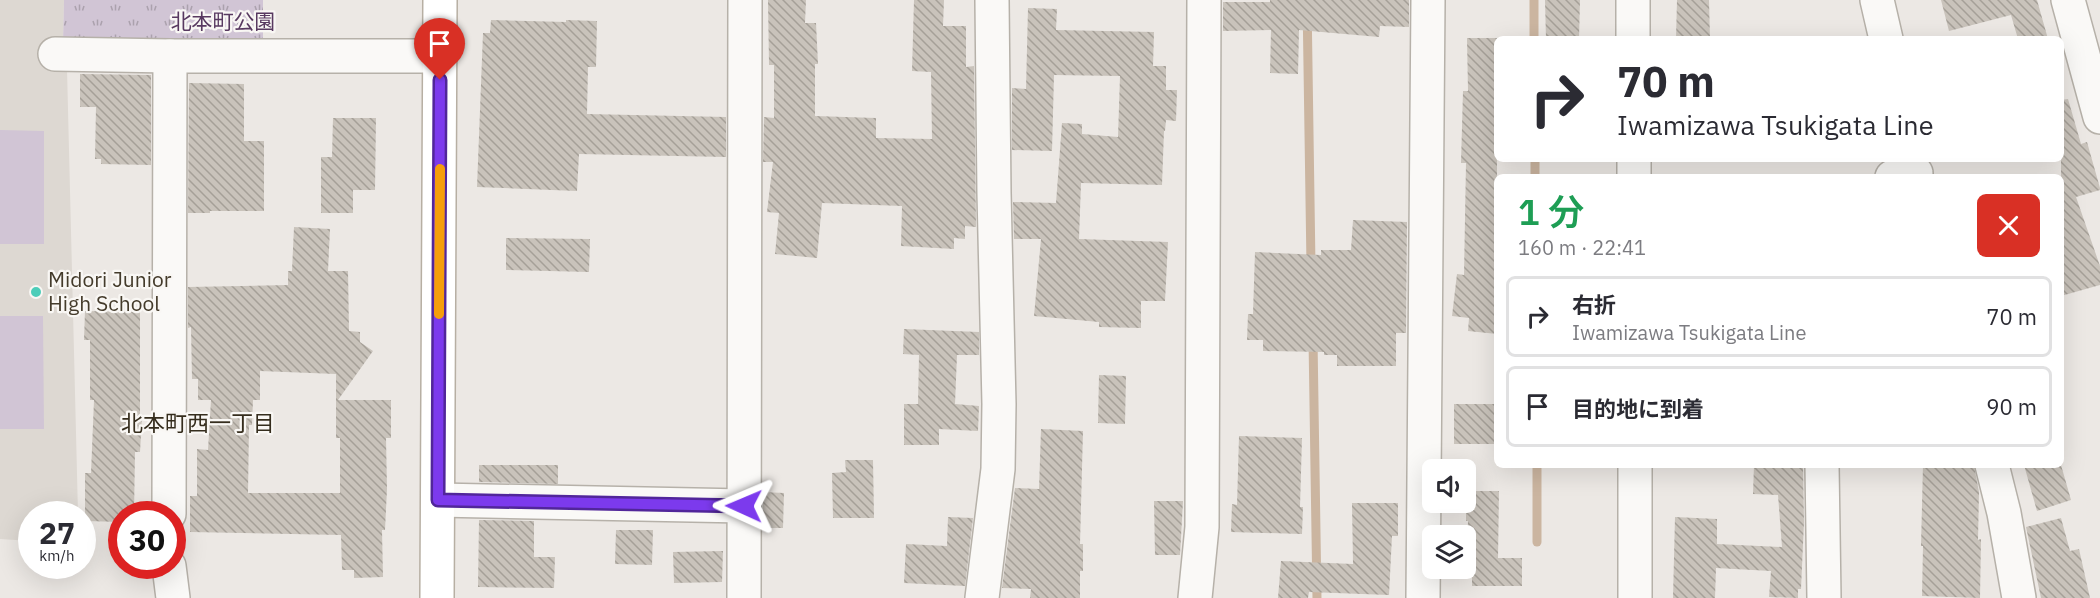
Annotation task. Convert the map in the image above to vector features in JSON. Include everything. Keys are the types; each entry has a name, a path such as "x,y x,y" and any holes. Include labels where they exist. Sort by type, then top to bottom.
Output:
{"main road":[{"path":"437,598 440,0"}],"street":[{"path":"744,598 745,0"},
{"path":"982,598 998,469 999,404 992,0"},
{"path":"1195,598 1202,527 1204,0"},
{"path":"1423,598 1428,0"},
{"path":"1633,0 1633,36"},
{"path":"1877,0 1885,36"},
{"path":"2068,0 2100,117"},
{"path":"55,54 440,56"},
{"path":"169,501 170,56"},
{"path":"1635,468 1635,598"},
{"path":"1822,468 1824,598"},
{"path":"1993,468 2004,513 2019,598"},
{"path":"438,500 744,506"},
{"path":"171,579 173,598"}],"shaded area":[{"name":"Midori Junior High School","path":"0,0 64,0 63,42 67,69 78,501 18,501 18,540 0,539"}],"green space":[{"name":"北本町公園","path":"64,0 263,0 263,45 63,42"},
{"path":"0,130 44,131 44,244 0,244"},
{"path":"0,316 43,316 44,429 0,429"}],"building":[{"path":"768,0 806,0 805,23 816,23 818,64 815,64 815,116 876,118 876,138 932,139 931,72 912,71 914,0 944,0 943,26 966,26 966,67 974,66 976,227 965,226 965,239 954,238 954,249 901,246 902,206 822,203 817,258 775,254 779,213 767,212 773,162 763,162 764,117 774,118 774,65 769,65"},
{"path":"1270,0 1409,0 1409,27 1380,26 1379,37 1299,30 1298,74 1270,73 1271,30 1223,31 1223,2 1270,2"},
{"path":"1545,0 1580,0 1579,36 1546,36"},
{"path":"1677,0 1709,0 1710,36 1676,36"},
{"path":"1941,0 2037,0 2047,36 2017,36 2011,15 1949,31"},
{"path":"1028,8 1057,9 1056,30 1154,32 1153,66 1166,66 1166,90 1177,90 1176,121 1166,120 1164,131 1162,185 1081,183 1079,239 1168,242 1165,301 1141,301 1141,328 1099,327 1099,322 1034,316 1041,239 1014,239 1013,202 1056,203 1062,123 1082,124 1082,134 1118,137 1120,76 1054,75 1052,151 1012,150 1012,88 1026,89"},
{"path":"491,20 597,21 596,67 588,67 587,114 726,117 726,157 579,154 577,191 477,187 483,33 490,33"},
{"path":"1467,38 1494,38 1494,162 1497,162 1497,174 1494,174 1494,334 1468,331 1469,318 1452,316 1457,274 1464,275 1466,163 1461,163 1463,91 1468,91"},
{"path":"80,74 151,75 151,165 101,164 101,159 95,159 96,107 80,107"},
{"path":"189,83 244,84 244,141 264,141 264,211 188,213"},
{"path":"2068,99 2081,144 2087,142 2100,188 2100,190 2076,197 2100,266 2100,285 2064,295 2064,174 2061,174 2061,162 2064,162 2064,100"},
{"path":"333,118 376,118 375,190 353,190 353,213 321,213 321,157 332,157"},
{"path":"1353,220 1407,222 1406,333 1396,333 1396,366 1337,366 1337,355 1324,355 1324,352 1263,351 1263,340 1247,340 1248,314 1253,314 1255,252 1321,255 1321,250 1351,250"},
{"path":"294,227 330,229 328,271 348,271 349,331 360,332 360,342 373,351 338,400 391,400 391,438 386,438 387,489 385,530 382,530 383,577 354,578 354,570 342,570 341,535 190,532 190,496 197,496 197,449 208,450 211,400 198,400 198,379 192,379 188,287 288,285 288,271 292,271","holes":["260,371 336,374 336,438 340,438 340,493 248,493 249,425 252,425 253,400 260,400"]},
{"path":"506,238 590,239 589,272 506,270"},
{"path":"85,311 140,312 140,417 142,417 140,452 135,452 134,501 108,501 108,522 96,521 96,501 85,501 85,473 91,473 94,400 90,400 90,340 84,340"},
{"path":"904,329 979,332 979,355 957,355 955,404 979,406 978,431 939,429 939,445 904,445 904,404 918,404 919,355 903,354"},
{"path":"1099,375 1126,376 1125,424 1098,423"},
{"path":"1454,404 1494,404 1494,444 1454,444"},
{"path":"1041,429 1083,431 1080,544 1083,544 1083,571 1080,571 1080,598 1030,598 1031,589 1002,588 1015,488 1039,489"},
{"path":"1239,436 1302,438 1300,507 1303,507 1302,534 1231,532 1232,504 1237,505"},
{"path":"845,460 873,460 874,518 833,518 832,473 846,472"},
{"path":"479,465 558,465 558,484 479,482"},
{"path":"1754,468 1803,468 1804,522 1801,589 1798,589 1798,598 1769,597 1771,571 1716,568 1715,598 1673,598 1675,517 1717,519 1717,544 1782,547 1778,495 1753,494"},
{"path":"1923,468 1974,468 1979,492 1980,598 1922,596 1923,546 1921,546"},
{"path":"2025,468 2062,468 2071,500 2037,511"},
{"path":"1476,491 1499,491 1498,558 1522,558 1522,586 1472,586 1472,579 1476,579 1476,525 1468,525 1468,521 1466,521 1466,513 1476,513"},
{"path":"763,492 784,493 783,528 763,528"},
{"path":"1154,501 1183,501 1180,555 1155,555"},
{"path":"1352,503 1398,503 1398,536 1392,536 1389,595 1309,592 1308,598 1278,598 1281,561 1353,564"},
{"path":"948,517 973,518 965,586 904,583 906,544 947,546"},
{"path":"2061,518 2070,551 2079,549 2090,598 2041,598 2026,527"},
{"path":"479,520 534,521 534,557 555,557 554,588 478,587"},
{"path":"616,530 653,530 652,565 615,564"},
{"path":"723,551 722,582 674,583 673,552"}],"waterway":[{"path":"1307,0 1311,266"},
{"path":"1534,0 1534,36"},
{"path":"1535,162 1535,174"},
{"path":"1313,339 1317,598"},
{"path":"1537,468 1537,542"}],"slow traffic":[{"path":"439,314 440,169"}],"place":[{"name":"Midori Junior High School","path":"36,292"}],"district":[{"name":"北本町西一丁目","path":"198,423"}],"route":[{"path":"440,80 438,500 744,506"}]}
